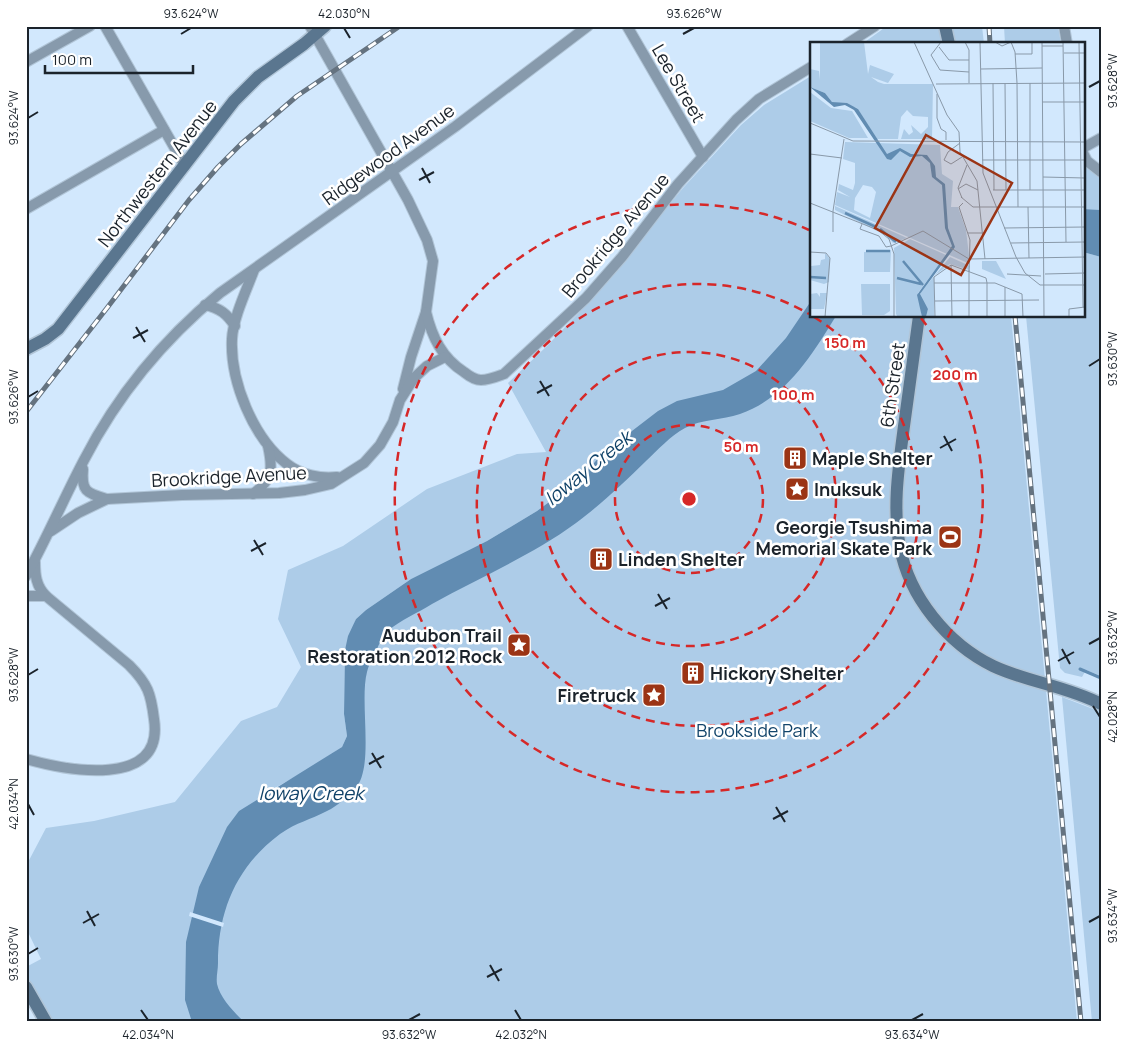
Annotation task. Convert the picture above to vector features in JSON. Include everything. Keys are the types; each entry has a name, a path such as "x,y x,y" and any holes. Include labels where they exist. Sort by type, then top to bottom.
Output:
{"main road":[{"name":"Northwestern Avenue","path":"26,350 58,329 234,101 258,77 312,31 326,26"},
{"path":"946,26 949,42"},
{"name":"6th Street","path":"919,318 900,452 896,517 900,549 912,581 933,617 962,646 978,657 993,666 1016,675 1073,692 1101,704"},
{"path":"26,987 46,1022"}],"street":[{"path":"26,62 90,26"},
{"path":"105,26 184,166"},
{"name":"Ridgewood Avenue","path":"26,576 50,532 84,459 139,374 165,344 220,293 456,126 588,26"},
{"name":"Lee Street","path":"627,26 702,157"},
{"path":"850,42 875,26"},
{"path":"1064,26 1067,42"},
{"path":"312,31 392,172 427,240 433,260 426,312 411,357 400,400"},
{"name":"Brookridge Avenue","path":"84,459 82,482 85,490 90,494 107,499 253,494 305,490 331,484 364,463 380,445 393,422 400,400 414,378 427,366 445,357 455,367 479,380 504,374 543,340 586,298 617,263 678,184 736,120 759,99 810,68"},
{"path":"26,209 164,130"},
{"path":"1084,147 1101,138"},
{"path":"1084,155 1087,161 1101,172"},
{"path":"254,270 241,304 232,337 234,367 240,393 253,421 268,445 288,465 308,474 327,478 343,477"},
{"path":"205,305 227,314 235,326"},
{"path":"426,312 430,327 445,357"},
{"path":"253,494 263,486 269,476 272,464 268,445"},
{"name":"Brookridge Avenue","path":"50,532 78,513 107,499"},
{"path":"26,759 47,765 94,771 110,771 122,768 134,763 151,749 156,726 149,690 139,674 46,596 36,580 35,560"},
{"path":"26,596 46,596"}],"green space":[{"path":"887,26 982,26 984,42 865,42"},
{"path":"1004,26 1058,26 1061,42 1005,42"},
{"name":"Brookside Park","path":"810,77 810,318 1011,318 1077,1022 50,1022 26,976 26,967 41,959 27,930 26,866 46,828 94,821 175,802 241,721 277,707 301,667 278,619 288,570 343,546 427,489 517,454 546,452 508,383 589,302 683,188 741,125 764,105","holes":["566,490 489,556 360,636 350,765 266,793 307,770 342,747 347,736 344,714 345,650 356,619 411,579 487,541 537,511"]},
{"path":"1084,165 1101,177 1101,210 1084,209"},
{"path":"1084,252 1101,257 1101,676 1086,670 1082,677 1065,673 1060,668 1026,318 1084,318"},
{"path":"1062,697 1101,712 1101,1022 1092,1022"}],"water":[{"path":"1084,209 1101,210 1101,257 1084,252"},
{"name":"Ioway Creek","path":"810,302 810,318 835,318 796,374 771,397 756,407 740,414 698,423 680,431 664,443 603,501 559,535 404,620 386,633 367,672 365,685 365,750 361,779 355,789 335,807 286,830 265,847 241,875 226,907 219,944 217,984 224,1000 244,1022 192,1022 185,1000 186,942 199,887 227,827 239,811 342,747 347,736 344,714 345,650 348,636 356,619 411,579 487,541 537,511 579,480 602,454 658,411 677,401 723,390 756,371 786,338"}],"pier":[{"path":"190,912 224,923 223,927 189,916"}],"waterway":[{"path":"1080,669 1101,678"}],"railway":[{"path":"26,412 189,200 218,167 241,144 297,96 400,26"},
{"path":"989,26 990,42"},
{"path":"1015,318 1081,1022"}],"place":[{"name":"Maple Shelter","path":"795,458"},
{"name":"Inuksuk","path":"797,489"},
{"name":"Georgie Tsushima Memorial Skate Park","path":"950,537"},
{"name":"Linden Shelter","path":"601,559"},
{"name":"Audubon Trail Restoration 2012 Rock","path":"519,645"},
{"name":"Hickory Shelter","path":"693,673"},
{"name":"Firetruck","path":"654,695"}]}
